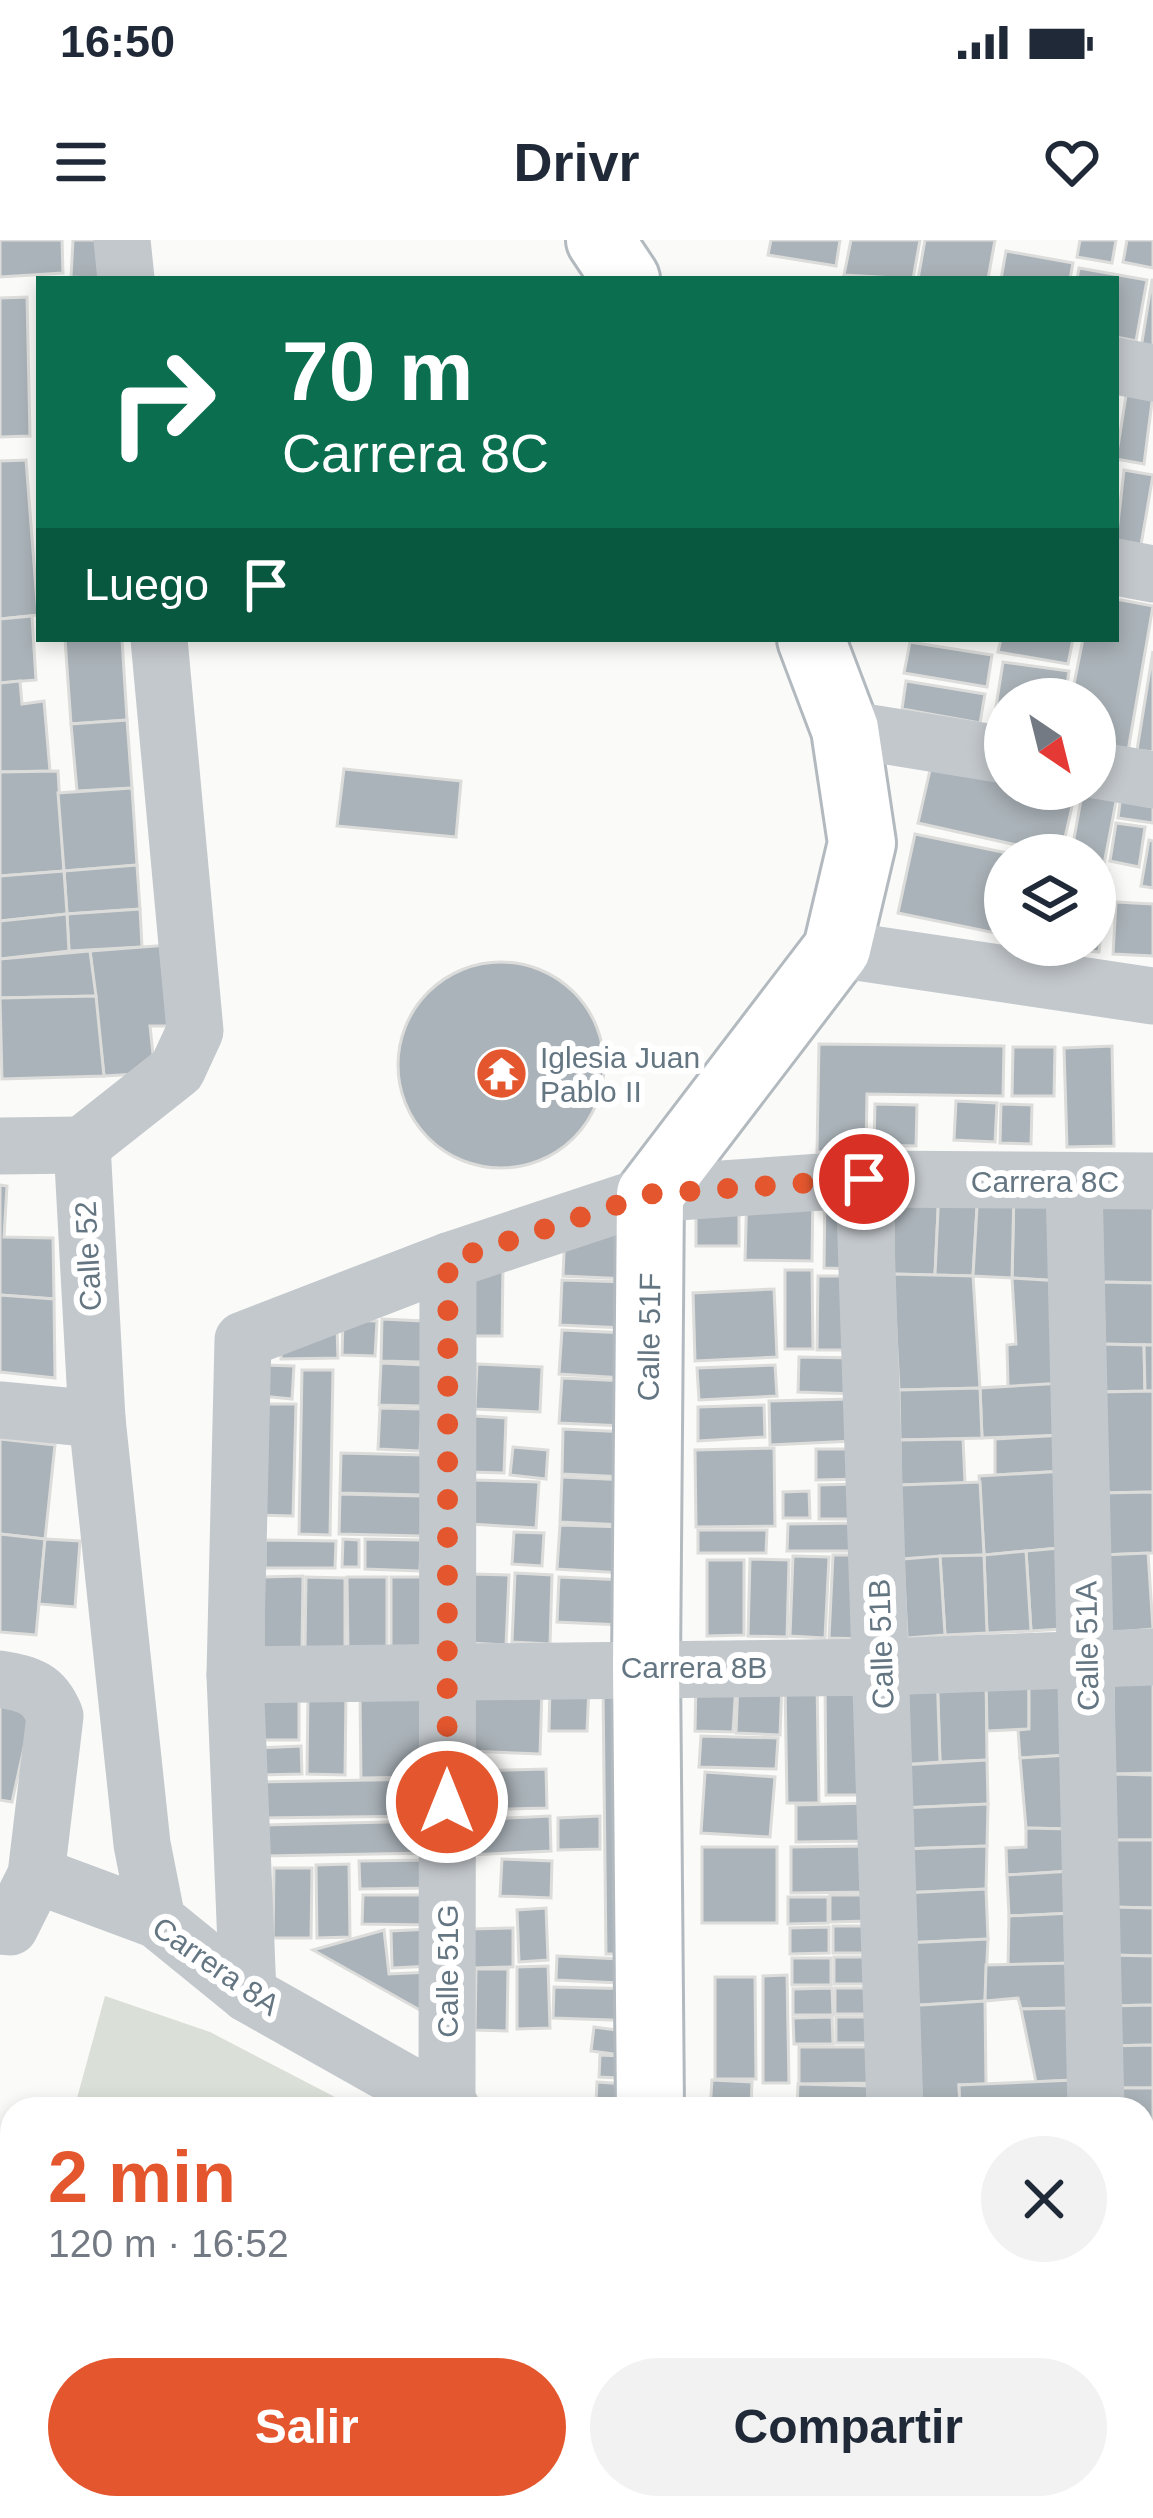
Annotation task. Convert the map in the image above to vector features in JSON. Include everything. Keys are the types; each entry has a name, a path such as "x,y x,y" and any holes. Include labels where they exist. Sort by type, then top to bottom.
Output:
{"street":[{"path":"122,240 126,276"},
{"path":"1119,367 1153,373"},
{"path":"1119,568 1153,574"},
{"path":"0,1146 82,1145 177,1070 195,1031 159,642"},
{"path":"650,1194 837,949 862,843 845,729 812,642"},
{"path":"845,729 984,752"},
{"path":"1116,774 1153,780"},
{"path":"837,949 1153,996"},
{"name":"Calle 52","path":"82,1145 97,1420 142,1844 157,1920"},
{"name":"Carrera 8C","path":"235,1675 243,1340 448,1261 650,1194 864,1179 1153,1181"},
{"name":"Calle 51B","path":"864,1179 895,2097"},
{"name":"Calle 51A","path":"1074,1183 1096,2097"},
{"name":"Calle 51F","path":"650,1194 646,1666 650,2097"},
{"name":"Calle 51G","path":"448,1261 450,2097"},
{"path":"0,1410 97,1420"},
{"name":"Carrera 8B","path":"235,1675 646,1666 883,1667 1153,1657"},
{"path":"235,1675 248,1994"},
{"path":"5,1926 36,1875 55,1716 23,1687"},
{"name":"Carrera 8A","path":"36,1875 157,1920 248,1994 432,2097"}],"shaded area":[{"path":"105,1996 210,2032 335,2097 77,2097"}],"building":[{"path":"0,240 62,240 63,273 0,277"},
{"path":"73,240 117,240 116,276 71,276"},
{"path":"771,240 840,240 836,266 768,255"},
{"path":"851,240 920,240 914,276 844,275"},
{"path":"925,240 995,240 989,276 919,276"},
{"path":"1080,240 1116,240 1112,263 1077,257"},
{"path":"1127,240 1153,240 1153,268 1123,262"},
{"path":"1006,251 1073,263 1071,276 1002,276"},
{"path":"1079,268 1147,280 1136,341 1119,338 1119,276 1078,276"},
{"path":"1153,280 1153,350 1141,348"},
{"path":"27,297 30,436 0,437 0,298"},
{"path":"1127,389 1153,394 1144,464 1119,460"},
{"path":"26,460 36,615 0,619 0,461"},
{"path":"1124,470 1153,475 1141,545 1119,541"},
{"path":"1119,600 1153,606 1128,751 1116,749 1116,678 1075,678 1082,642 1119,642"},
{"path":"32,616 36,680 0,683 0,619"},
{"path":"65,642 122,642 127,720 71,724"},
{"path":"910,642 992,655 984,686 904,673"},
{"path":"1000,642 1072,642 1068,664 998,652"},
{"path":"1153,651 1153,752 1137,750"},
{"path":"1003,662 1069,671 1068,678 1000,678"},
{"path":"20,681 22,704 44,701 50,771 0,772 0,683"},
{"path":"906,681 984,694 980,723 902,709"},
{"path":"127,720 132,788 77,791 71,724"},
{"path":"933,757 984,768 984,810 1071,810 1066,834 984,834 984,838 918,823"},
{"path":"344,769 461,781 456,837 337,826"},
{"path":"58,771 64,871 0,876 0,772"},
{"path":"1122,787 1153,792 1153,823 1118,818"},
{"path":"132,788 137,865 64,871 58,793"},
{"path":"1079,810 1114,810 1110,834 1075,834"},
{"path":"1116,823 1145,827 1139,867 1116,862"},
{"path":"915,834 984,848 984,931 898,913"},
{"path":"1149,840 1153,841 1153,888 1141,886"},
{"path":"137,865 140,909 67,914 64,871"},
{"path":"64,871 67,914 0,921 0,876"},
{"path":"1116,902 1153,904 1153,956 1116,954"},
{"path":"140,909 142,947 69,951 67,914"},
{"path":"67,914 69,951 0,959 0,921"},
{"path":"168,945 170,1026 150,1026 155,1073 104,1076 90,951"},
{"path":"90,951 96,996 0,998 0,959"},
{"name":"Iglesia Juan Pablo II","path":"501,962 540,970 574,992 596,1026 604,1065 596,1104 574,1138 540,1160 501,1168 462,1160 428,1138 406,1104 398,1065 406,1026 428,992 462,970"},
{"path":"96,996 104,1076 2,1079 0,998"},
{"path":"819,1044 1004,1046 1003,1096 867,1094 866,1152 817,1152"},
{"path":"1112,1046 1114,1146 1067,1147 1064,1048"},
{"path":"1013,1047 1055,1047 1054,1096 1012,1096"},
{"path":"956,1101 997,1103 995,1142 954,1140"},
{"path":"875,1104 917,1105 916,1146 874,1145"},
{"path":"1001,1104 1032,1105 1031,1144 1000,1143"},
{"path":"1153,1184 1153,1283 1100,1282 1102,1185"},
{"path":"0,1185 7,1186 4,1237 53,1238 54,1299 0,1295"},
{"path":"747,1189 813,1190 812,1261 745,1260"},
{"path":"825,1189 863,1190 862,1269 824,1268"},
{"path":"1055,1189 1061,1281 1012,1278 1014,1190"},
{"path":"939,1190 935,1275 893,1274 893,1191"},
{"path":"939,1190 978,1190 973,1276 935,1275"},
{"path":"978,1190 1014,1190 1012,1278 973,1276"},
{"path":"739,1194 739,1246 696,1246 696,1195"},
{"path":"565,1231 630,1233 628,1279 563,1276"},
{"path":"462,1266 503,1266 502,1336 462,1336"},
{"path":"785,1270 812,1270 813,1349 785,1349"},
{"path":"893,1274 973,1276 980,1388 899,1390"},
{"path":"818,1276 861,1276 860,1350 817,1350"},
{"path":"1012,1278 1061,1281 1064,1383 1008,1388 1007,1345 1016,1344"},
{"path":"562,1280 627,1282 625,1328 560,1325"},
{"path":"1100,1282 1153,1283 1153,1345 1099,1344"},
{"path":"774,1289 777,1357 695,1361 693,1293"},
{"path":"0,1295 54,1299 55,1378 0,1372"},
{"path":"382,1319 423,1321 422,1362 381,1361"},
{"path":"343,1320 377,1321 375,1356 342,1355"},
{"path":"337,1328 338,1358 281,1359 280,1329"},
{"path":"562,1330 626,1333 624,1378 559,1374"},
{"path":"1099,1344 1144,1345 1145,1391 1099,1392"},
{"path":"1144,1345 1153,1345 1153,1391 1145,1391"},
{"path":"799,1357 857,1358 857,1394 798,1392"},
{"path":"381,1363 423,1365 421,1406 379,1405"},
{"path":"477,1364 542,1367 540,1412 475,1409"},
{"path":"263,1365 294,1366 292,1399 261,1396"},
{"path":"775,1365 777,1396 699,1400 697,1368"},
{"path":"302,1370 333,1370 330,1535 299,1534"},
{"path":"562,1378 627,1381 624,1426 559,1423"},
{"path":"1064,1383 1065,1435 982,1438 980,1388"},
{"path":"980,1388 982,1438 900,1440 899,1390"},
{"path":"1153,1391 1153,1492 1100,1493 1099,1392"},
{"path":"851,1399 853,1441 770,1445 769,1401"},
{"path":"261,1404 296,1404 293,1516 257,1515"},
{"path":"764,1405 765,1437 698,1441 698,1407"},
{"path":"380,1408 422,1409 420,1451 378,1449"},
{"path":"474,1416 506,1418 504,1473 470,1472"},
{"path":"563,1429 628,1432 626,1477 562,1474"},
{"path":"1065,1435 1066,1471 995,1475 995,1439"},
{"path":"0,1439 55,1445 45,1539 0,1534"},
{"path":"963,1439 965,1483 900,1485 900,1440"},
{"path":"513,1447 548,1450 546,1479 510,1475"},
{"path":"774,1448 775,1526 696,1527 695,1450"},
{"path":"816,1449 862,1449 862,1479 816,1480"},
{"path":"341,1453 423,1455 423,1495 340,1493"},
{"path":"1066,1471 1071,1547 984,1555 979,1476"},
{"path":"562,1477 627,1480 624,1525 560,1522"},
{"path":"474,1480 539,1482 536,1528 471,1524"},
{"path":"980,1482 984,1555 903,1559 900,1485"},
{"path":"858,1484 859,1519 819,1519 819,1485"},
{"path":"809,1491 810,1518 783,1518 783,1492"},
{"path":"1153,1492 1153,1553 1102,1555 1100,1493"},
{"path":"340,1494 422,1496 421,1536 339,1534"},
{"path":"862,1523 862,1551 787,1551 788,1524"},
{"path":"560,1525 625,1527 622,1573 557,1569"},
{"path":"698,1530 767,1530 766,1553 698,1553"},
{"path":"514,1532 544,1533 542,1566 512,1564"},
{"path":"0,1534 45,1539 36,1635 0,1632"},
{"path":"45,1539 80,1541 75,1607 39,1604"},
{"path":"343,1539 359,1540 359,1567 342,1567"},
{"path":"365,1539 421,1540 420,1571 365,1569"},
{"path":"265,1540 336,1541 335,1568 265,1568"},
{"path":"1071,1547 1076,1628 1031,1631 1026,1551"},
{"path":"1026,1551 1031,1631 987,1633 984,1555"},
{"path":"1148,1553 1153,1629 1106,1633 1102,1555"},
{"path":"833,1555 868,1555 867,1639 829,1638"},
{"path":"984,1555 987,1633 945,1635 940,1556"},
{"path":"793,1556 829,1557 825,1638 790,1636"},
{"path":"940,1556 945,1635 907,1638 903,1559"},
{"path":"750,1559 789,1560 787,1637 748,1636"},
{"path":"707,1560 744,1560 744,1635 707,1636"},
{"path":"515,1573 552,1575 550,1644 512,1642"},
{"path":"472,1574 509,1575 506,1645 469,1643"},
{"path":"303,1576 302,1649 263,1649 263,1577"},
{"path":"306,1577 345,1578 345,1649 305,1650"},
{"path":"347,1577 387,1577 387,1649 348,1649"},
{"path":"391,1577 430,1577 431,1649 391,1650"},
{"path":"559,1577 624,1580 621,1625 557,1622"},
{"path":"937,1670 986,1670 987,1760 940,1762"},
{"path":"937,1670 940,1762 901,1765 897,1672"},
{"path":"986,1670 1029,1670 1029,1729 987,1731"},
{"path":"1029,1670 1069,1670 1069,1755 1020,1758 1018,1730 1029,1729"},
{"path":"1153,1674 1153,1773 1114,1774 1113,1675"},
{"path":"696,1682 736,1683 733,1732 695,1731"},
{"path":"738,1682 782,1684 780,1735 736,1733"},
{"path":"817,1682 819,1803 787,1803 785,1683"},
{"path":"825,1682 869,1682 871,1795 826,1795"},
{"path":"471,1685 542,1688 540,1754 469,1751"},
{"path":"550,1686 589,1687 587,1731 549,1731"},
{"path":"642,1687 645,1954 606,1954 603,1688"},
{"path":"308,1694 346,1694 345,1775 307,1774"},
{"path":"299,1695 299,1740 252,1740 252,1696"},
{"path":"427,1696 428,1777 361,1778 360,1697"},
{"path":"0,1701 33,1707 12,1802 0,1800"},
{"path":"701,1736 778,1738 776,1769 699,1767"},
{"path":"301,1746 302,1774 258,1775 257,1748"},
{"path":"1069,1755 1072,1829 1026,1828 1020,1758"},
{"path":"987,1760 988,1804 902,1808 901,1765"},
{"path":"546,1769 547,1808 464,1810 464,1771"},
{"path":"705,1772 775,1777 770,1837 701,1833"},
{"path":"1114,1774 1153,1775 1153,1840 1112,1840"},
{"path":"429,1779 429,1816 259,1818 258,1782"},
{"path":"869,1803 869,1841 796,1842 796,1805"},
{"path":"988,1804 987,1846 903,1849 902,1808"},
{"path":"550,1816 551,1851 469,1855 468,1820"},
{"path":"600,1816 600,1849 558,1850 558,1818"},
{"path":"428,1821 430,1853 264,1856 264,1825"},
{"path":"1026,1828 1072,1829 1072,1871 1007,1875 1006,1848 1026,1847"},
{"path":"1112,1840 1153,1840 1153,1908 1111,1907"},
{"path":"869,1846 870,1892 791,1893 791,1847"},
{"path":"987,1846 986,1889 903,1893 903,1849"},
{"path":"702,1847 777,1847 777,1923 702,1923"},
{"path":"502,1859 552,1861 551,1898 500,1896"},
{"path":"430,1860 430,1888 360,1889 359,1861"},
{"path":"349,1864 350,1937 317,1938 316,1865"},
{"path":"274,1868 312,1868 311,1938 273,1938"},
{"path":"1072,1871 1074,1913 1009,1916 1007,1875"},
{"path":"986,1889 988,1939 905,1943 903,1893"},
{"path":"363,1895 430,1895 430,1925 362,1924"},
{"path":"830,1895 870,1895 869,1921 830,1922"},
{"path":"788,1897 828,1897 828,1923 788,1924"},
{"path":"1111,1907 1153,1908 1153,1956 1110,1955"},
{"path":"546,1908 548,1960 519,1962 517,1910"},
{"path":"1074,1913 1073,1963 1008,1965 1009,1916"},
{"path":"833,1926 872,1926 873,1953 833,1953"},
{"path":"829,1927 829,1953 790,1954 790,1928"},
{"path":"513,1928 513,1967 471,1968 471,1929"},
{"path":"430,1929 432,1966 392,1968 391,1931"},
{"path":"384,1930 389,1974 433,1972 434,2018 313,1950"},
{"path":"988,1939 985,2001 906,2006 905,1943"},
{"path":"1110,1955 1153,1956 1153,2005 1107,2006"},
{"path":"557,1956 643,1960 641,1984 556,1980"},
{"path":"834,1957 874,1957 874,1984 834,1984"},
{"path":"792,1958 831,1958 831,1985 792,1985"},
{"path":"1073,1963 1073,2008 1021,2009 1018,1998 985,2001 986,1965"},
{"path":"548,1966 550,2028 517,2029 517,1967"},
{"path":"476,1969 508,1969 507,2031 475,2030"},
{"path":"787,1975 789,2083 763,2083 763,1976"},
{"path":"715,1977 755,1977 756,2079 715,2079"},
{"path":"554,1987 641,1989 640,2021 553,2018"},
{"path":"832,1988 833,2015 793,2015 793,1989"},
{"path":"835,1988 874,1988 875,2014 835,2014"},
{"path":"985,2001 986,2084 959,2085 960,2097 909,2097 906,2006"},
{"path":"1153,2005 1153,2045 1107,2046 1107,2006"},
{"path":"1073,2008 1074,2080 1036,2082 1021,2009"},
{"path":"832,2017 833,2044 794,2044 793,2018"},
{"path":"836,2017 876,2017 876,2043 836,2043"},
{"path":"594,2027 624,2031 621,2055 591,2051"},
{"path":"1153,2045 1153,2088 1107,2088 1107,2046"},
{"path":"799,2047 873,2047 873,2083 799,2084"},
{"path":"600,2055 642,2057 640,2079 599,2077"},
{"path":"712,2080 752,2082 751,2097 711,2097"},
{"path":"1074,2080 1075,2097 960,2097 959,2085"},
{"path":"597,2082 640,2085 639,2097 596,2097"},
{"path":"798,2084 873,2086 873,2097 797,2097"},
{"path":"1107,2088 1153,2088 1153,2097 1107,2097"}],"place":[{"name":"Iglesia Juan Pablo II","path":"501,1074"}],"route":[{"path":"447,1802 448,1261 650,1194 864,1179"}]}
